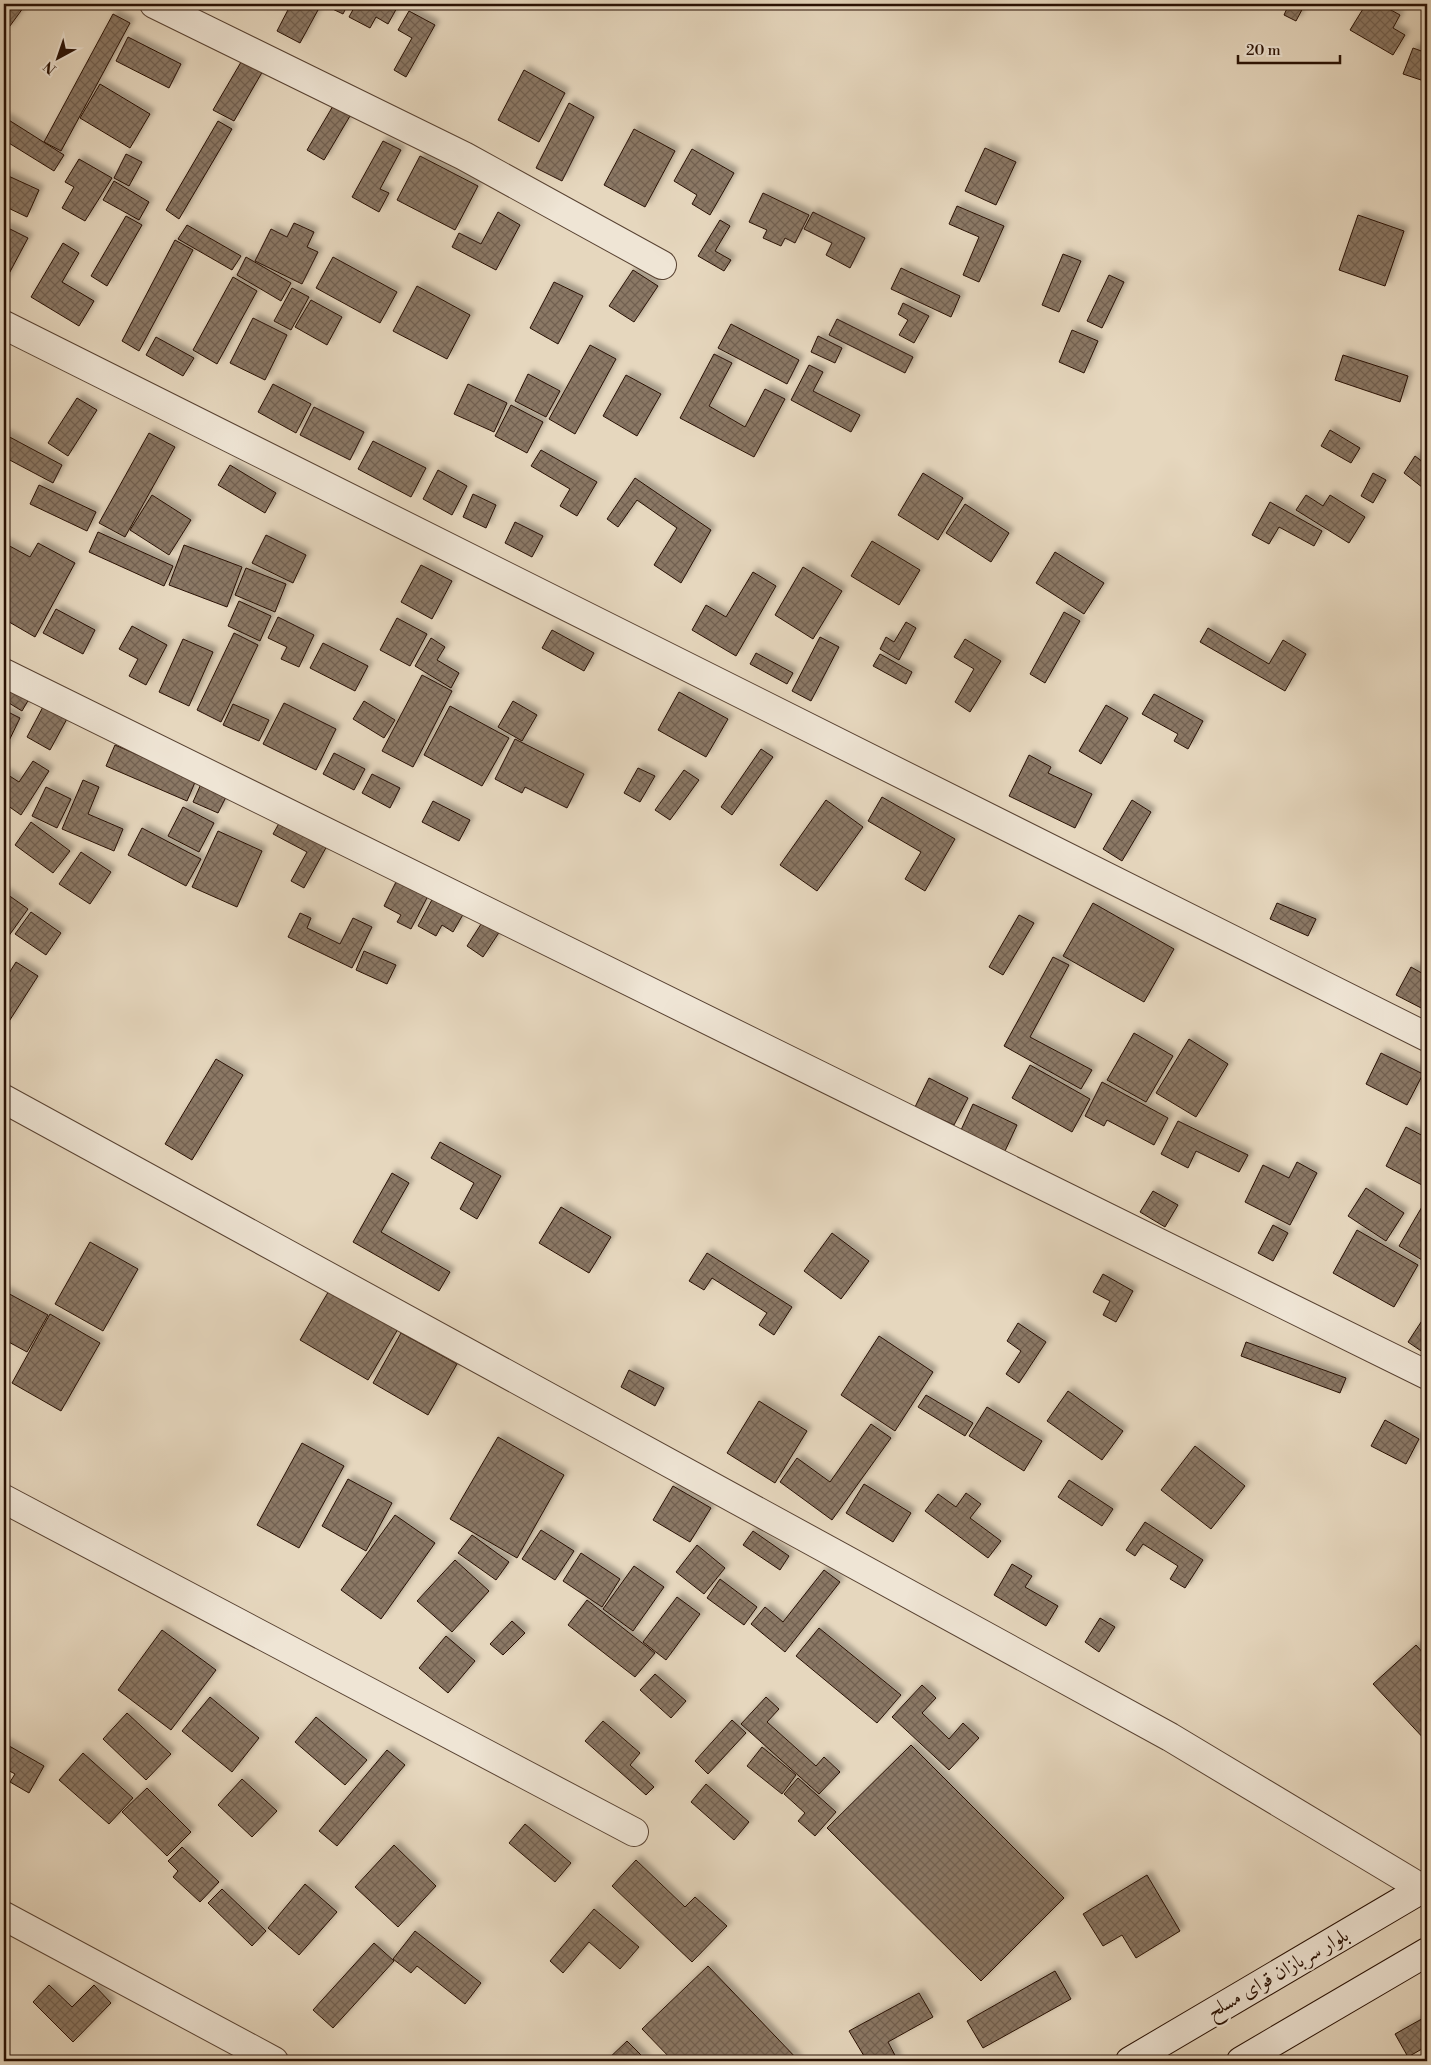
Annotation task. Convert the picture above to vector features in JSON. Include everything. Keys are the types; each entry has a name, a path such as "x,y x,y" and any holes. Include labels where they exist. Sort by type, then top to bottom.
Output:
{"street":[{"path":"154,4 464,156 662,265"},
{"path":"4,325 1427,1037"},
{"path":"4,673 1427,1376"},
{"path":"4,1099 1161,1733 1425,1887"},
{"path":"4,1499 634,1832"},
{"name":"بلوار سربازان قوای مسلح","path":"1130,2061 1425,1887"},
{"path":"4,1916 274,2061"},
{"path":"1241,2061 1427,1952"}],"building":[{"path":"4,4 26,4 7,30 4,28"},
{"path":"291,4 306,4 318,10 300,43 277,31"},
{"path":"322,4 348,4 343,14"},
{"path":"356,4 399,4 388,24 376,17 370,28 349,17"},
{"path":"1289,4 1305,4 1296,21 1284,15"},
{"path":"1366,4 1380,4 1400,15 1393,28 1405,35 1393,55 1350,30"},
{"path":"409,11 435,25 406,77 394,70 412,38 398,30"},
{"path":"113,14 130,23 61,151 44,142"},
{"path":"128,37 181,64 169,88 116,61"},
{"path":"1413,48 1427,53 1427,82 1403,74"},
{"path":"244,57 264,69 234,121 213,110"},
{"path":"524,70 565,93 539,142 498,120"},
{"path":"100,84 150,114 130,148 80,118"},
{"path":"569,103 594,117 562,181 536,168"},
{"path":"333,106 350,116 324,160 307,150"},
{"path":"4,117 64,155 54,171 4,140"},
{"path":"218,121 232,129 179,219 166,210"},
{"path":"634,129 675,151 645,207 604,185"},
{"path":"383,141 401,150 380,189 389,193 379,212 352,197"},
{"path":"985,148 1016,162 996,205 965,191"},
{"path":"692,149 734,173 710,215 692,204 697,195 674,181"},
{"path":"126,154 142,162 129,186 114,178"},
{"path":"420,156 478,186 455,230 397,200"},
{"path":"79,159 112,178 85,221 62,208 74,187 65,182"},
{"path":"4,174 39,190 27,217 4,206"},
{"path":"114,181 149,202 139,220 103,200"},
{"path":"763,193 809,215 795,243 785,238 781,246 763,238 767,230 749,222"},
{"path":"957,206 1004,226 979,282 963,275 979,237 949,224"},
{"path":"498,212 520,225 496,270 452,247 459,233 481,244"},
{"path":"813,212 865,238 850,268 826,255 832,243 804,229"},
{"path":"1358,215 1404,231 1385,286 1339,270"},
{"path":"126,216 142,225 107,286 91,276"},
{"path":"720,220 730,226 715,251 731,260 724,271 698,256"},
{"path":"294,223 314,232 307,247 318,252 302,284 255,261 271,229 287,237"},
{"path":"187,225 241,256 232,270 178,239"},
{"path":"6,227 28,238 4,283 4,230"},
{"path":"175,240 193,250 139,351 122,341"},
{"path":"63,243 79,253 62,282 94,301 79,326 31,297"},
{"path":"1063,254 1081,261 1059,312 1042,305"},
{"path":"246,257 291,283 281,301 237,275"},
{"path":"333,257 397,292 380,323 316,288"},
{"path":"901,268 960,296 951,317 891,289"},
{"path":"633,270 658,286 634,322 609,306"},
{"path":"1109,275 1124,282 1102,328 1087,321"},
{"path":"233,277 257,291 217,364 193,350"},
{"path":"554,282 583,296 558,344 530,328"},
{"path":"417,286 470,315 447,359 393,331"},
{"path":"292,288 309,297 291,330 274,321"},
{"path":"311,300 342,317 327,345 295,327"},
{"path":"903,303 929,316 914,343 899,335 908,320 898,314"},
{"path":"253,318 287,335 265,380 230,363"},
{"path":"837,319 913,357 905,373 829,335"},
{"path":"731,324 799,360 787,384 718,348"},
{"path":"1072,330 1098,341 1084,373 1059,362"},
{"path":"818,336 842,348 835,363 811,352"},
{"path":"156,337 194,358 183,376 146,355"},
{"path":"590,345 616,359 575,434 549,419"},
{"path":"714,354 732,363 709,406 745,427 765,389 785,399 754,457 680,418"},
{"path":"1343,355 1408,376 1400,402 1335,380"},
{"path":"809,365 823,372 813,391 860,415 851,432 791,400"},
{"path":"528,374 560,391 546,417 515,401"},
{"path":"626,375 661,394 637,436 603,416"},
{"path":"273,384 311,404 296,433 258,412"},
{"path":"468,384 507,403 494,432 454,414"},
{"path":"77,398 97,410 68,456 48,443"},
{"path":"511,405 543,422 527,453 495,436"},
{"path":"314,407 364,432 350,460 300,435"},
{"path":"1330,430 1360,448 1351,463 1321,446"},
{"path":"149,433 175,447 125,537 99,523"},
{"path":"4,434 62,465 53,483 4,457"},
{"path":"373,441 426,468 411,497 358,469"},
{"path":"541,450 597,482 577,516 560,506 570,489 531,466"},
{"path":"1415,456 1427,465 1427,491 1404,473"},
{"path":"230,465 276,493 265,513 218,485"},
{"path":"438,470 467,486 452,515 423,499"},
{"path":"923,473 963,498 938,540 898,515"},
{"path":"1373,473 1386,480 1373,503 1361,496"},
{"path":"635,478 711,530 681,583 654,565 677,528 637,500 618,527 607,519"},
{"path":"39,485 96,512 87,531 30,504"},
{"path":"473,494 496,505 486,528 463,517"},
{"path":"152,495 191,520 169,555 130,530"},
{"path":"1306,495 1323,506 1330,495 1365,517 1349,543 1296,510"},
{"path":"1270,502 1322,531 1314,546 1279,527 1269,544 1252,535"},
{"path":"965,504 1009,533 991,562 946,533"},
{"path":"515,522 543,536 532,557 505,543"},
{"path":"98,532 173,566 164,586 89,552"},
{"path":"266,535 306,555 293,583 252,563"},
{"path":"872,541 920,570 899,605 851,576"},
{"path":"4,543 30,557 38,543 75,563 35,637 4,619"},
{"path":"184,545 242,567 227,607 169,585"},
{"path":"1055,552 1104,583 1084,614 1036,583"},
{"path":"421,565 452,581 432,619 401,602"},
{"path":"803,567 842,591 813,639 775,615"},
{"path":"246,568 286,584 275,612 235,595"},
{"path":"753,572 776,586 736,656 692,630 706,605 726,617"},
{"path":"239,601 271,616 260,641 228,626"},
{"path":"56,609 95,630 83,654 43,633"},
{"path":"1064,612 1080,621 1045,683 1030,674"},
{"path":"278,617 314,635 299,667 281,659 287,647 268,638"},
{"path":"397,618 427,634 410,666 380,650"},
{"path":"906,622 916,628 899,660 880,649 886,637 894,642"},
{"path":"132,626 167,645 146,685 129,676 138,659 119,649"},
{"path":"1208,628 1269,664 1283,640 1306,654 1285,691 1200,642"},
{"path":"552,630 594,653 584,671 542,648"},
{"path":"234,633 258,645 221,722 197,710"},
{"path":"820,637 839,647 811,701 792,691"},
{"path":"431,638 445,647 437,660 459,673 451,688 415,666"},
{"path":"183,639 213,652 189,706 159,692"},
{"path":"965,639 1001,661 970,712 955,702 974,669 954,657"},
{"path":"323,643 368,666 355,691 310,668"},
{"path":"756,653 793,673 787,684 750,664"},
{"path":"880,654 912,672 906,684 873,666"},
{"path":"422,675 452,691 413,767 382,751"},
{"path":"4,684 29,699 22,711 4,700"},
{"path":"679,692 728,719 706,757 658,730"},
{"path":"1154,694 1203,721 1188,749 1174,741 1178,734 1142,714"},
{"path":"364,701 395,720 384,738 353,719"},
{"path":"513,701 537,715 522,741 498,727"},
{"path":"284,703 336,729 316,770 263,744"},
{"path":"233,704 269,720 259,741 223,725"},
{"path":"44,705 68,717 50,750 27,737"},
{"path":"1106,705 1128,718 1101,764 1079,751"},
{"path":"450,706 509,738 482,786 424,755"},
{"path":"4,710 20,718 4,751"},
{"path":"515,739 584,774 567,808 525,787 522,793 495,779"},
{"path":"115,745 196,780 187,801 106,766"},
{"path":"761,749 773,757 732,815 721,807"},
{"path":"334,753 365,769 354,790 323,774"},
{"path":"1029,755 1051,767 1048,773 1092,794 1075,828 1009,796"},
{"path":"33,761 49,771 21,815 4,803 4,774 19,782"},
{"path":"638,768 655,776 640,802 624,793"},
{"path":"684,770 699,780 670,820 655,810"},
{"path":"372,774 400,788 390,808 362,793"},
{"path":"83,780 99,787 88,814 123,829 114,851 62,829"},
{"path":"201,784 227,795 218,813 193,802"},
{"path":"46,787 71,799 57,828 32,816"},
{"path":"882,797 955,839 925,891 905,879 921,852 868,821"},
{"path":"826,800 863,827 817,891 780,865"},
{"path":"1132,800 1151,812 1122,861 1103,849"},
{"path":"433,801 470,820 459,841 422,822"},
{"path":"183,807 214,823 199,852 168,836"},
{"path":"282,818 328,844 304,888 291,881 307,852 273,834"},
{"path":"31,822 70,851 53,873 15,845"},
{"path":"142,828 201,859 186,886 128,855"},
{"path":"218,831 262,851 237,907 192,887"},
{"path":"81,852 111,872 90,904 59,884"},
{"path":"398,878 429,894 411,929 397,922 401,915 384,906"},
{"path":"4,892 28,909 8,937 4,934"},
{"path":"435,894 465,911 453,932 442,925 436,936 418,926"},
{"path":"1093,903 1174,949 1144,1002 1063,956"},
{"path":"1277,903 1316,919 1308,936 1270,919"},
{"path":"31,912 61,933 46,955 15,934"},
{"path":"300,913 311,918 307,928 340,944 353,918 372,927 352,968 288,937"},
{"path":"1019,915 1034,923 1003,975 989,967"},
{"path":"483,921 500,931 483,957 467,946"},
{"path":"364,951 396,965 387,984 356,970"},
{"path":"1053,957 1069,965 1030,1037 1092,1070 1081,1089 1004,1046"},
{"path":"16,962 38,976 8,1023 4,1020 4,981"},
{"path":"1411,967 1427,976 1427,1011 1396,995"},
{"path":"1134,1033 1173,1056 1146,1102 1107,1080"},
{"path":"1189,1039 1228,1064 1196,1117 1156,1093"},
{"path":"1381,1053 1423,1074 1407,1105 1366,1084"},
{"path":"216,1059 243,1075 192,1160 165,1144"},
{"path":"1030,1065 1090,1099 1072,1132 1012,1098"},
{"path":"929,1078 968,1098 954,1125 915,1107"},
{"path":"1102,1082 1168,1118 1154,1145 1107,1120 1104,1126 1085,1116"},
{"path":"973,1104 1017,1125 1005,1151 961,1130"},
{"path":"1178,1121 1248,1155 1239,1172 1196,1151 1188,1168 1161,1154"},
{"path":"1406,1127 1427,1138 1427,1174 1422,1185 1386,1166"},
{"path":"440,1142 501,1176 477,1219 460,1209 474,1183 431,1158"},
{"path":"1297,1162 1317,1173 1290,1225 1245,1202 1263,1165 1289,1178"},
{"path":"392,1173 409,1183 381,1232 450,1272 439,1291 353,1242"},
{"path":"1366,1188 1404,1213 1386,1241 1348,1216"},
{"path":"1153,1191 1178,1205 1165,1227 1140,1212"},
{"path":"1427,1201 1427,1263 1399,1246"},
{"path":"561,1207 611,1237 589,1273 539,1243"},
{"path":"1273,1225 1288,1233 1273,1261 1258,1253"},
{"path":"1357,1230 1418,1265 1394,1307 1333,1273"},
{"path":"832,1233 869,1261 841,1299 804,1271"},
{"path":"90,1242 138,1269 103,1331 55,1304"},
{"path":"707,1253 792,1307 774,1335 759,1325 767,1313 712,1278 704,1290 689,1281"},
{"path":"1103,1274 1133,1291 1116,1322 1103,1315 1110,1301 1093,1292"},
{"path":"330,1289 398,1329 368,1380 300,1340"},
{"path":"4,1291 48,1315 27,1352 5,1340 8,1334 4,1332"},
{"path":"1427,1313 1427,1355 1408,1342"},
{"path":"50,1314 100,1343 61,1411 12,1383"},
{"path":"1018,1323 1046,1342 1019,1383 1006,1374 1021,1351 1007,1341"},
{"path":"401,1333 457,1364 428,1415 373,1383"},
{"path":"879,1336 933,1372 895,1431 841,1395"},
{"path":"1246,1342 1346,1378 1340,1393 1241,1356"},
{"path":"629,1370 664,1388 655,1406 621,1387"},
{"path":"1068,1391 1123,1431 1102,1460 1047,1421"},
{"path":"926,1395 973,1423 965,1436 918,1407"},
{"path":"759,1401 807,1431 775,1483 727,1453"},
{"path":"987,1407 1042,1441 1024,1471 969,1436"},
{"path":"1385,1420 1419,1439 1406,1464 1371,1446"},
{"path":"871,1424 891,1438 832,1520 780,1482 797,1458 830,1482"},
{"path":"498,1437 564,1475 517,1558 450,1519"},
{"path":"302,1443 344,1466 299,1548 257,1525"},
{"path":"1195,1446 1245,1486 1211,1529 1161,1490"},
{"path":"348,1479 392,1503 366,1551 322,1526"},
{"path":"1069,1480 1113,1509 1102,1526 1058,1497"},
{"path":"864,1484 911,1513 893,1542 846,1513"},
{"path":"673,1486 711,1508 690,1542 653,1520"},
{"path":"966,1493 981,1504 970,1518 1001,1541 988,1558 925,1511 938,1494 956,1507"},
{"path":"395,1515 435,1543 381,1619 341,1590"},
{"path":"1145,1522 1203,1560 1185,1588 1170,1579 1178,1566 1143,1544 1135,1556 1126,1550"},
{"path":"541,1530 574,1551 555,1580 522,1559"},
{"path":"753,1531 789,1556 780,1570 743,1545"},
{"path":"472,1535 509,1562 496,1580 458,1553"},
{"path":"697,1545 725,1568 704,1594 676,1572"},
{"path":"581,1553 620,1579 602,1607 563,1581"},
{"path":"455,1560 489,1591 452,1632 417,1601"},
{"path":"1012,1564 1032,1576 1025,1587 1058,1606 1046,1626 994,1595"},
{"path":"634,1566 664,1587 633,1631 603,1609"},
{"path":"824,1570 840,1582 785,1652 751,1624 765,1607 783,1622"},
{"path":"720,1579 757,1607 744,1625 707,1598"},
{"path":"677,1597 700,1614 666,1660 643,1642"},
{"path":"587,1600 655,1653 635,1677 568,1625"},
{"path":"1100,1618 1115,1627 1099,1652 1085,1642"},
{"path":"512,1621 525,1633 503,1655 490,1644"},
{"path":"819,1628 901,1695 877,1723 796,1656"},
{"path":"162,1630 216,1670 171,1730 118,1690"},
{"path":"446,1636 475,1661 448,1693 419,1668"},
{"path":"1416,1645 1427,1657 1427,1704 1421,1710 1427,1717 1427,1742 1373,1684"},
{"path":"655,1674 686,1701 671,1718 640,1690"},
{"path":"922,1685 936,1698 922,1713 949,1739 963,1723 979,1738 949,1770 892,1717"},
{"path":"210,1697 259,1738 232,1772 182,1731"},
{"path":"766,1697 779,1709 767,1722 816,1766 824,1757 840,1772 819,1794 741,1724"},
{"path":"127,1713 171,1754 146,1780 103,1739"},
{"path":"316,1717 367,1760 345,1785 295,1742"},
{"path":"732,1720 746,1733 708,1774 695,1761"},
{"path":"603,1721 640,1753 630,1765 654,1787 646,1795 585,1741"},
{"path":"4,1743 44,1766 29,1793 10,1782 15,1774 4,1768"},
{"path":"911,1745 1064,1898 981,1981 827,1828"},
{"path":"762,1747 796,1775 782,1794 747,1766"},
{"path":"387,1750 405,1765 337,1846 319,1831"},
{"path":"83,1753 133,1798 109,1824 59,1780"},
{"path":"798,1778 836,1812 815,1836 798,1821 805,1813 784,1794"},
{"path":"242,1779 277,1811 252,1837 218,1805"},
{"path":"706,1784 749,1822 734,1840 691,1802"},
{"path":"147,1788 191,1832 167,1856 122,1812"},
{"path":"525,1824 571,1863 555,1882 509,1843"},
{"path":"394,1845 436,1886 398,1927 355,1887"},
{"path":"182,1847 219,1882 200,1902 173,1877 178,1871 168,1861"},
{"path":"636,1860 685,1907 695,1897 727,1926 692,1962 612,1886"},
{"path":"1147,1875 1180,1931 1136,1958 1122,1935 1103,1946 1083,1914"},
{"path":"305,1884 337,1912 299,1955 268,1928"},
{"path":"222,1889 266,1931 252,1946 208,1903"},
{"path":"594,1909 639,1947 620,1969 589,1942 563,1973 550,1961"},
{"path":"415,1931 481,1983 465,2004 417,1966 411,1973 393,1959"},
{"path":"374,1943 394,1961 333,2028 313,2010"},
{"path":"708,1966 799,2061 673,2061 642,2029"},
{"path":"1055,1971 1071,1999 983,2048 967,2021"},
{"path":"49,1985 72,2007 94,1985 111,2003 73,2042 33,2002"},
{"path":"919,1993 933,2017 888,2042 898,2061 867,2061 849,2031"},
{"path":"1427,2016 1427,2046 1408,2057 1395,2034"},
{"path":"627,2041 647,2061 606,2061"}]}
